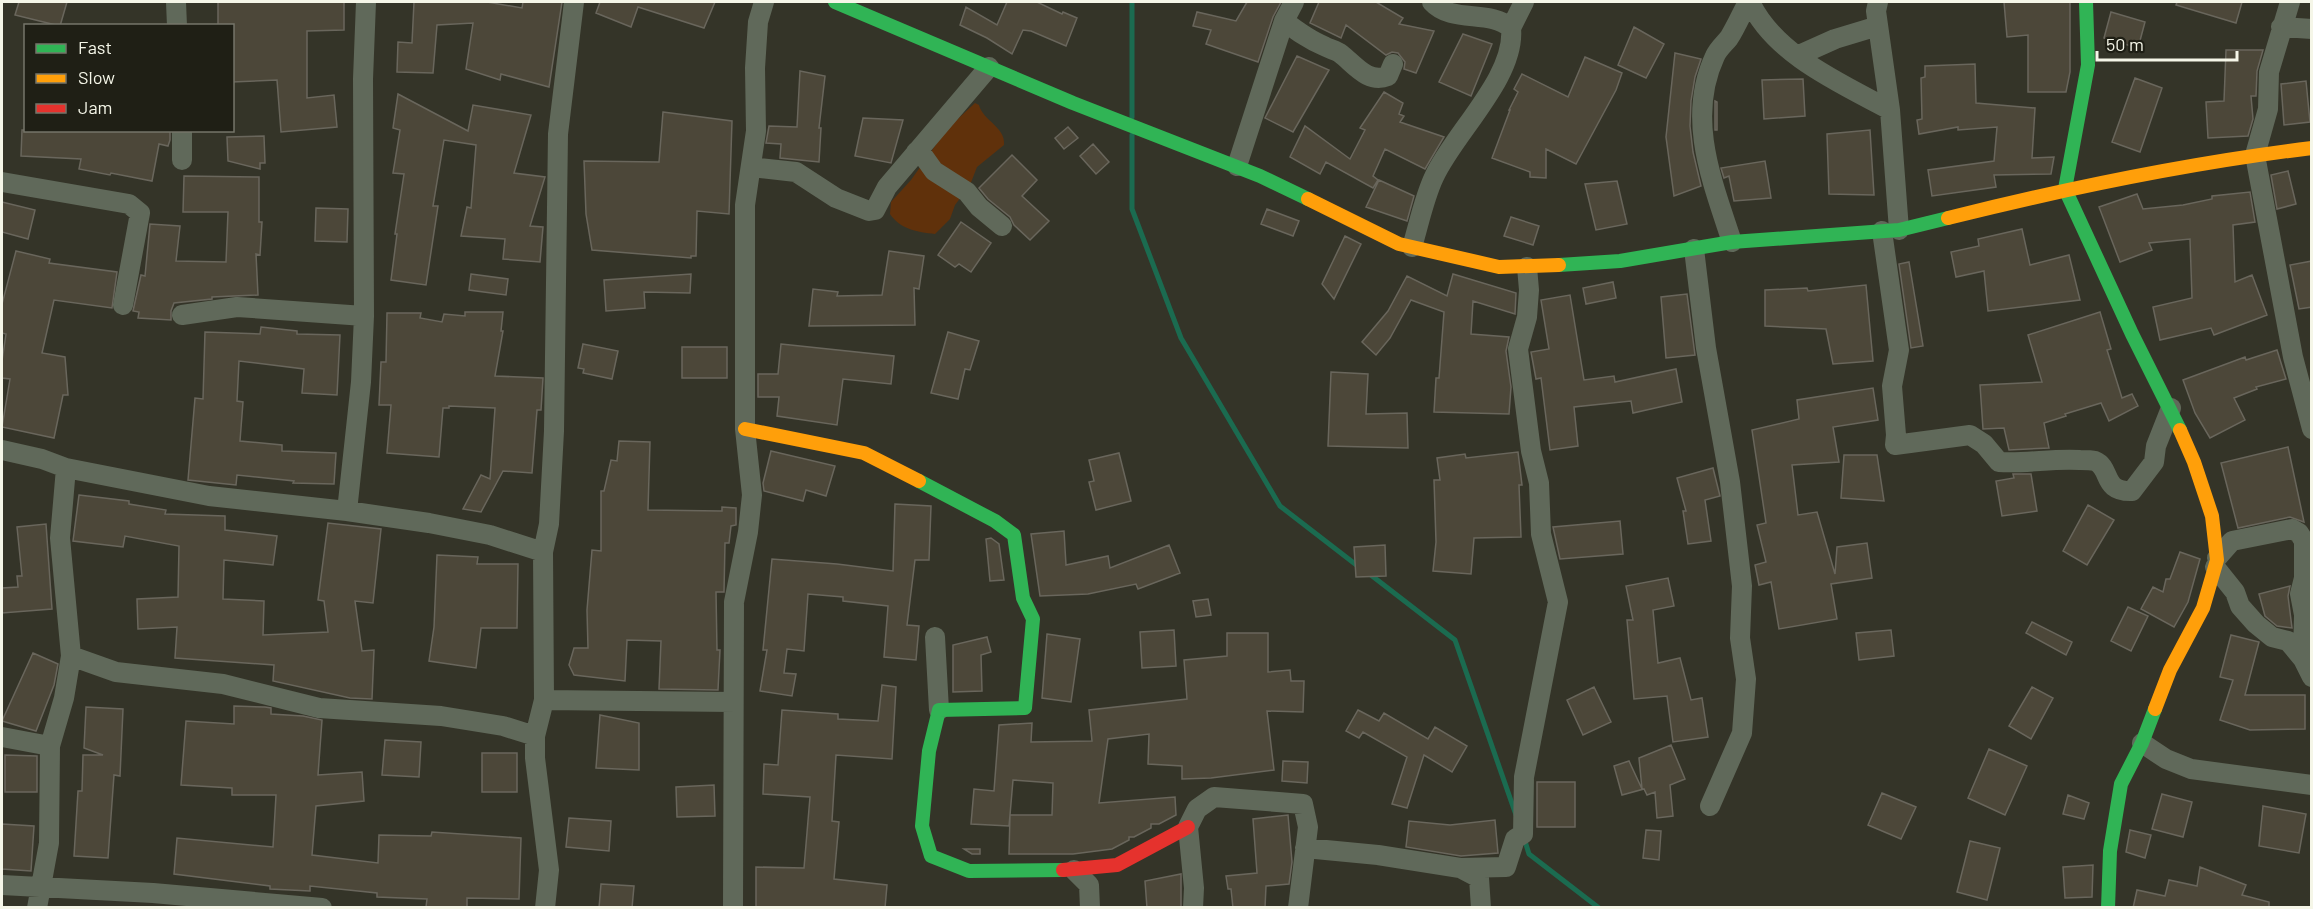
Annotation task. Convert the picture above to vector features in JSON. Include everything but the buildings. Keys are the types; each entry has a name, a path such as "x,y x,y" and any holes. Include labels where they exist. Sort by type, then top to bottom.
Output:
{"street":[{"path":"176,2 177,24"},
{"path":"347,511 361,382 364,316 363,79 366,2"},
{"path":"545,908 549,870 535,758 535,736 544,700 543,552 549,524 554,431 558,134 574,2"},
{"path":"733,908 734,602 748,532 752,495 745,429 745,205 756,131 755,68 758,22 765,2"},
{"path":"835,2 1073,103 1237,166 1399,244 1500,267 1620,261 1732,242 1890,231 2065,189 2312,147"},
{"path":"1237,166 1284,21 1294,2"},
{"path":"1432,2 1437,7 1460,15 1503,20 1511,28"},
{"path":"1412,247 1434,177 1505,64 1512,37 1511,28 1524,2"},
{"path":"1749,2 1759,21 1797,56 1844,86 1890,110"},
{"path":"1732,242 1712,180 1701,129 1706,80 1716,54 1729,37 1749,2"},
{"path":"1878,2 1876,11 1890,110 1890,231 1899,350 1892,386 1895,445 1970,435 1984,444 1999,462 2060,458 2094,461 2103,468 2108,482 2122,491 2132,491 2154,462 2156,446 2171,408"},
{"path":"2086,2 2088,65 2065,189 2132,334 2171,408 2212,516 2216,562 2203,608 2170,670 2142,743 2121,784 2110,851 2108,908"},
{"path":"2290,2 2269,72 2268,109 2255,155 2292,357 2312,429"},
{"path":"1284,21 1302,36 1340,53 1369,77 1388,76 1394,64"},
{"path":"1797,56 1835,39 1878,26"},
{"path":"2281,27 2312,29"},
{"path":"751,167 796,172 836,198 869,211 875,210 887,188 989,67"},
{"path":"182,132 182,160"},
{"path":"916,152 924,157 934,171 967,192 979,207 1002,226"},
{"path":"2,182 129,204 140,213 123,305"},
{"path":"1694,249 1706,348 1730,482 1742,586 1740,638 1746,679 1742,733 1710,806"},
{"path":"1305,848 1378,855 1460,868 1506,867 1515,839 1523,834 1524,777 1558,602 1541,534 1539,483 1531,451 1518,349 1527,317 1529,290 1527,267"},
{"path":"182,315 237,307 364,316"},
{"path":"745,429 864,453 995,522 1014,535 1023,598 1033,619 1025,708 939,710"},
{"path":"2,450 42,459 66,468 208,496 347,511 429,523 490,535 543,552"},
{"path":"38,898 48,843 50,746 64,698 71,656 60,538 66,468"},
{"path":"2216,562 2232,541 2292,530 2299,533 2304,541 2304,578 2300,594 2304,615 2307,668"},
{"path":"2216,562 2235,592 2240,606 2272,637 2288,640 2307,668"},
{"path":"2304,615 2308,594 2312,588"},
{"path":"935,637 939,710 929,751 922,826 931,856 969,871 1074,870 1117,865 1188,827"},
{"path":"71,656 116,672 223,684 319,708 441,716 503,726 535,736"},
{"path":"544,700 734,702"},
{"path":"2,737 50,746"},
{"path":"2142,743 2166,759 2192,770 2312,785"},
{"path":"1193,908 1194,888 1188,827 1197,809 1214,797 1302,804 1308,827 1298,908"},
{"path":"1460,868 1479,879 1481,908"},
{"path":"1074,870 1089,885 1090,908"},
{"path":"2,885 38,898 153,893 322,908"}],"shaded area":[{"path":"975,103 1002,133 1004,145 977,167 970,185 955,205 950,219 935,234 915,231 899,223 890,214 891,202 911,180 947,129"}],"waterway":[{"path":"1132,2 1132,117"},
{"path":"1132,135 1132,209 1181,338 1280,506 1359,567"},
{"path":"1367,572 1455,640 1516,815"},
{"path":"1524,838 1529,854 1599,908"}],"traffic: fast":[{"path":"835,2 1073,103 1260,176 1308,199"},
{"path":"2086,2 2088,65 2065,189 2132,334 2180,430"},
{"path":"1559,265 1620,261 1732,242 1899,230 1948,218"},
{"path":"919,481 995,521 1014,535 1023,598 1033,619 1025,708 939,710 929,751 922,826 931,856 969,871 1063,870"},
{"path":"2108,908 2110,851 2121,784 2142,743 2155,709"}],"traffic: slow":[{"path":"1948,218 2129,177 2312,148"},
{"path":"1308,199 1399,244 1499,267 1559,265"},
{"path":"745,429 864,453 919,481"},
{"path":"2155,709 2170,670 2203,608 2217,560 2212,516 2194,462 2180,430"}],"traffic: jam":[{"path":"1063,870 1117,865 1188,827"}]}
